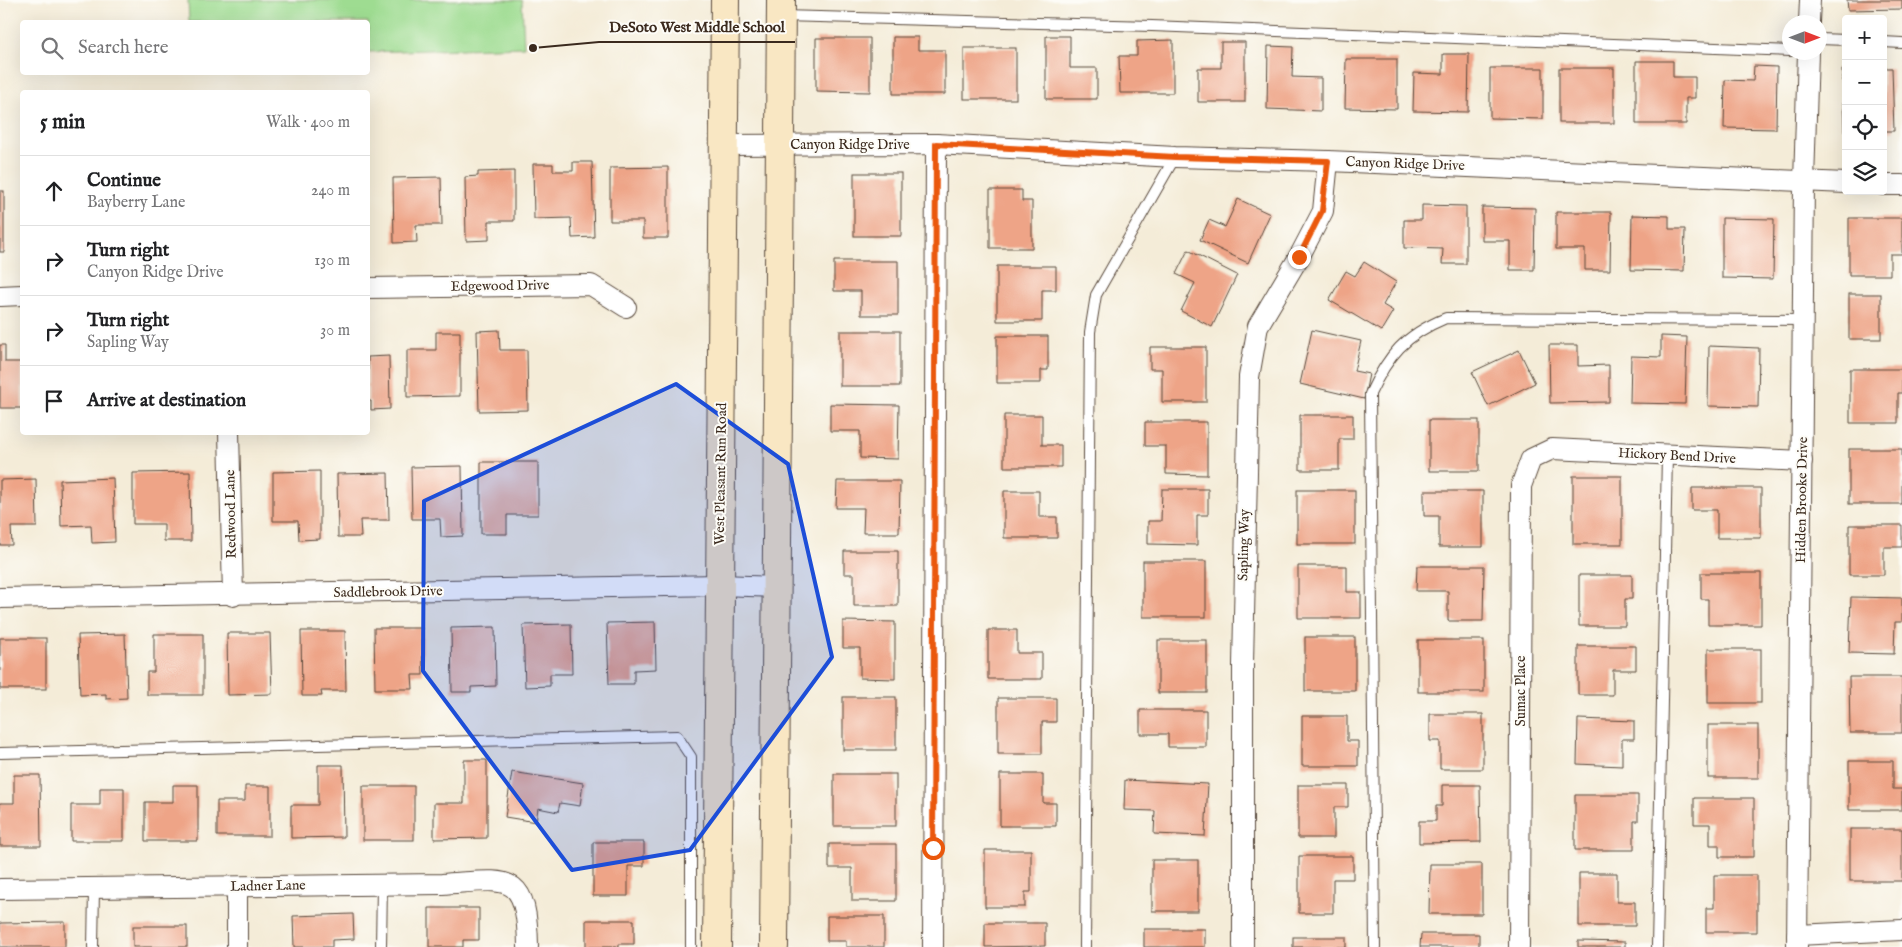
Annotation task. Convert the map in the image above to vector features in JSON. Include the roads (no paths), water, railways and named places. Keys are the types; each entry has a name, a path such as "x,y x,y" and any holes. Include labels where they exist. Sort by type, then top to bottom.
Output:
{"main road":[{"name":"West Pleasant Run Road","path":"717,947 725,0"},
{"path":"774,947 781,8"}],"street":[{"path":"1809,15 1810,0"},
{"name":"Hidden Brooke Drive","path":"1797,941 1804,182 1808,60"},
{"name":"Canyon Ridge Drive","path":"724,145 936,144 1175,157 1328,161 1842,183"},
{"path":"933,947 936,144"},
{"name":"Sapling Way","path":"1244,947 1243,664 1249,377 1258,326 1299,257 1322,211 1328,161"},
{"path":"1887,185 1902,185"},
{"name":"Edgewood Drive","path":"370,288 591,285 626,307"},
{"path":"0,296 20,295"},
{"name":"Redwood Lane","path":"229,435 232,596"},
{"name":"Hickory Bend Drive","path":"1552,449 1802,462"},
{"name":"Sumac Place","path":"1519,947 1521,486 1531,460 1552,449"},
{"name":"Saddlebrook Drive","path":"0,598 232,596 720,585 777,586"},
{"name":"Ladner Lane","path":"0,889 442,884 498,880 511,884 525,904 528,947"},
{"path":"237,887 237,947"},
{"path":"1797,941 1902,930"}],"lane":[{"path":"781,8 1152,26 1782,51"},
{"path":"1827,39 1842,40"},
{"path":"1887,42 1902,43"},
{"path":"1085,947 1090,332 1096,295 1175,157"},
{"path":"1375,947 1370,394 1383,366 1400,344 1424,327 1446,318 1803,320"},
{"path":"1657,947 1666,455"},
{"path":"0,753 677,736 691,757 691,947"},
{"path":"381,947 382,885"},
{"path":"93,947 94,889"}],"place":[{"name":"DeSoto West Middle School","path":"533,48"}]}
